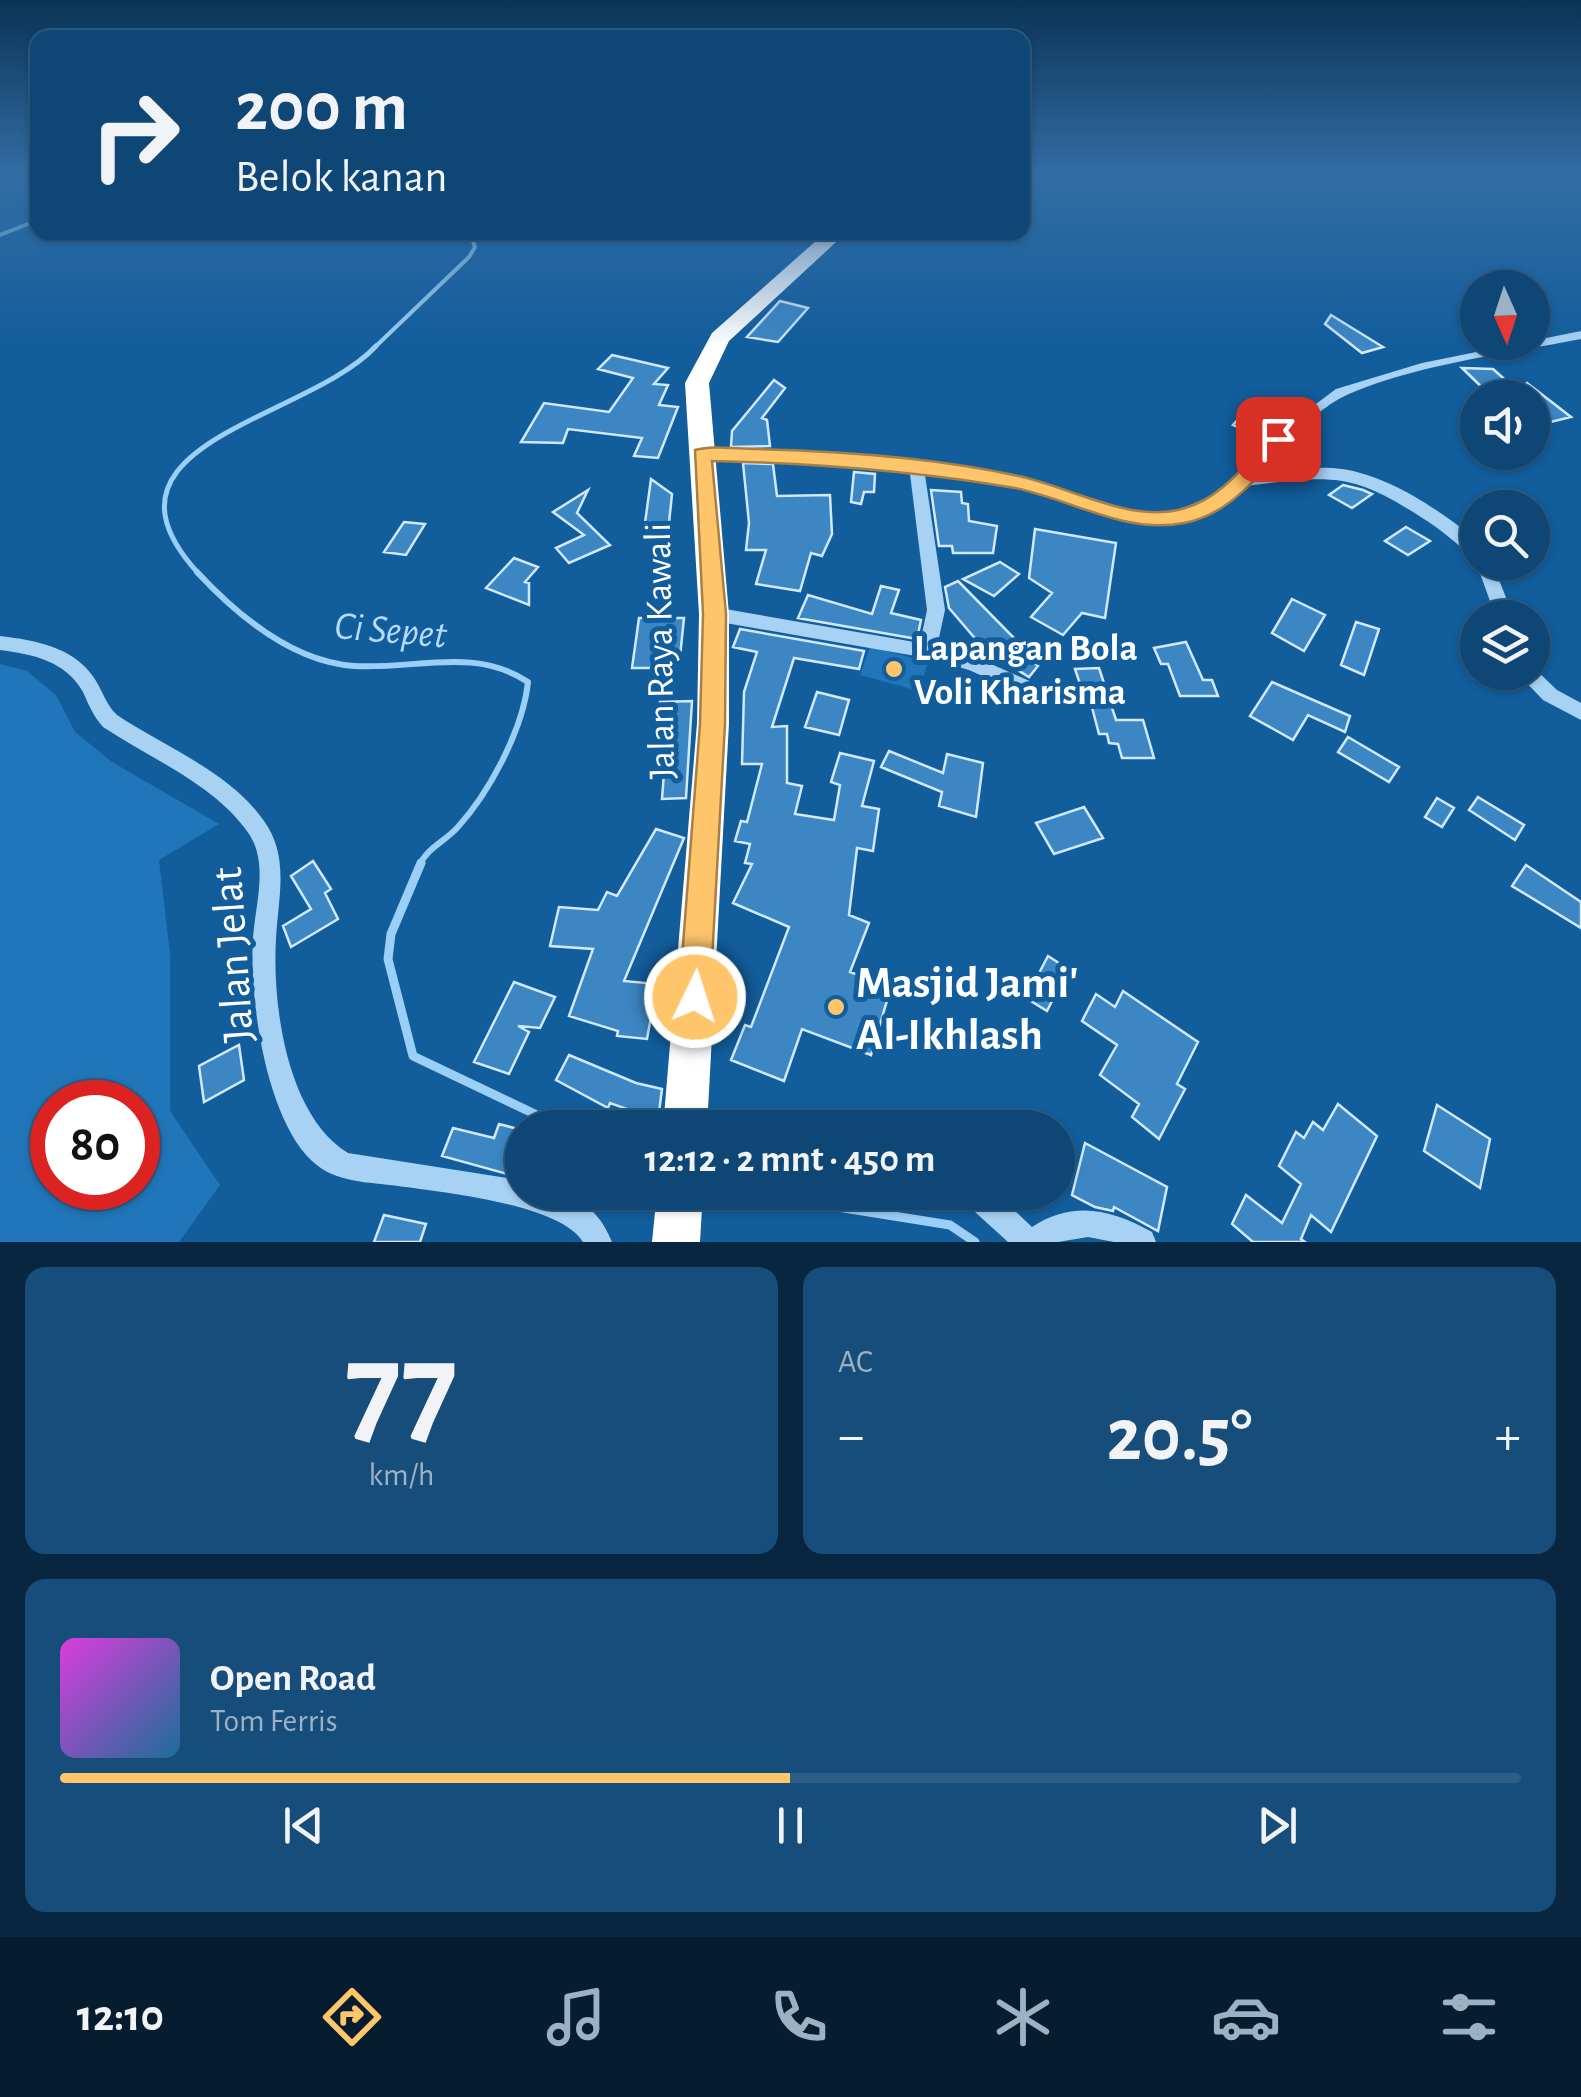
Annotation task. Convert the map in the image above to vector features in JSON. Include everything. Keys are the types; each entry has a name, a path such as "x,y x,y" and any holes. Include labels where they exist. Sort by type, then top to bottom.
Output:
{"highway":[{"name":"Jalan Raya Kawali","path":"693,1103 713,724 714,614 696,383 710,350 829,240"},
{"path":"676,1242 679,1210"}],"street":[{"path":"702,454 771,455 1022,483 1132,516 1161,520 1186,516 1232,493 1278,439 1341,392 1386,376 1581,335"},
{"path":"917,469 936,610 927,651"},
{"path":"1244,481 1324,471 1356,473 1399,494 1460,539"},
{"path":"714,614 927,651 974,664 1056,701"},
{"name":"Jalan Jelat","path":"0,644 40,646 82,676 105,717 236,805 258,830 268,855 264,943 270,1034 303,1131 327,1161 466,1182 570,1212 588,1223 598,1242"},
{"path":"1546,690 1581,712"},
{"path":"995,1210 1031,1242 1054,1228 1088,1222 1106,1223 1142,1242"}],"shaded area":[{"name":"Lapangan Bola Voli Kharisma","path":"870,647 928,662 919,691 860,675"},
{"path":"0,664 27,671 56,695 75,732 112,762 219,824 159,860 170,954 170,1111 220,1185 179,1242 0,1242"}],"building":[{"path":"780,301 808,308 778,342 747,337"},
{"path":"1331,315 1383,347 1362,353 1325,324"},
{"path":"612,355 668,368 654,384 668,385 659,405 678,407 658,458 634,456 642,438 568,429 563,443 521,442 544,403 609,412 633,378 598,369"},
{"path":"1462,368 1493,369 1505,380 1474,380"},
{"path":"774,380 785,388 762,418 767,420 770,446 731,447 732,431"},
{"path":"1550,401 1571,417 1550,421"},
{"path":"1247,409 1271,418 1257,435 1233,425"},
{"path":"743,463 773,464 777,496 830,495 832,534 822,556 811,553 800,591 756,584 766,550 746,550 749,523"},
{"path":"854,472 875,474 874,492 864,492 861,504 851,502"},
{"path":"651,479 672,494 669,523 645,523"},
{"path":"1343,485 1372,494 1352,508 1329,495"},
{"path":"588,490 577,513 610,545 569,563 556,548 584,535 553,512"},
{"path":"931,490 961,492 962,503 968,504 969,521 997,526 993,553 953,553 952,546 939,546"},
{"path":"404,522 425,524 406,555 384,552"},
{"path":"1406,527 1430,541 1408,555 1385,541"},
{"path":"1035,529 1116,543 1105,618 1082,613 1063,635 1031,617 1052,593 1029,578"},
{"path":"514,558 538,567 525,582 529,583 529,605 486,588"},
{"path":"1000,562 1019,574 994,596 963,579"},
{"path":"958,581 1016,640 1011,643 1038,666 1029,677 985,650 949,608 945,587"},
{"path":"881,586 899,590 891,613 921,620 917,639 798,618 808,595 872,614"},
{"path":"1292,599 1325,615 1304,651 1272,633"},
{"path":"639,618 684,618 680,657 664,657 663,668 632,668"},
{"path":"1356,622 1379,629 1364,675 1341,665"},
{"path":"740,629 864,651 859,669 794,658 772,727 787,726 787,783 802,786 795,814 834,820 840,785 831,782 840,753 874,761 862,806 879,809 873,851 857,848 849,915 869,923 850,972 891,987 871,1055 802,1029 784,1081 731,1060 745,1025 751,1027 789,927 733,903 752,864 745,863 750,844 735,841 741,821 747,822 762,764 742,764 744,692 757,652 733,647"},
{"path":"1186,642 1203,680 1212,680 1218,696 1180,696 1168,664 1161,664 1154,648"},
{"path":"1099,668 1116,720 1143,720 1154,758 1122,758 1118,744 1109,743 1107,734 1099,734 1089,696 1084,696 1075,669"},
{"path":"1272,682 1350,716 1345,732 1308,715 1293,740 1250,716"},
{"path":"817,692 849,700 839,735 805,727"},
{"path":"692,701 686,798 662,799 667,734 657,734 660,702"},
{"path":"1348,737 1399,767 1389,782 1338,752"},
{"path":"889,751 943,773 947,754 983,763 976,817 939,806 942,792 881,767"},
{"path":"1478,797 1524,825 1515,840 1469,810"},
{"path":"1437,798 1454,808 1442,827 1425,817"},
{"path":"1084,807 1103,838 1054,854 1036,823"},
{"path":"656,829 684,838 624,981 657,984 647,1039 617,1036 618,1031 569,1016 593,949 550,946 559,907 598,910 607,892 617,896"},
{"path":"313,861 331,889 325,893 338,919 291,947 283,926 311,909 291,876"},
{"path":"1526,865 1581,902 1581,928 1512,886"},
{"path":"1048,956 1068,969 1047,1011 1026,998"},
{"path":"514,982 555,997 540,1028 518,1026 529,1032 509,1074 474,1062"},
{"path":"1123,991 1198,1042 1177,1084 1185,1089 1159,1139 1132,1117 1139,1104 1100,1075 1117,1045 1082,1021 1096,994 1115,1007"},
{"path":"239,1045 244,1080 204,1102 199,1066"},
{"path":"569,1055 636,1083 662,1089 659,1110 630,1110 610,1103 608,1108 556,1080"},
{"path":"1338,1104 1377,1136 1331,1232 1311,1215 1301,1239 1305,1242 1253,1242 1232,1224 1246,1195 1282,1223 1301,1184 1279,1166 1296,1132 1304,1138 1313,1122 1323,1130"},
{"path":"1437,1105 1490,1139 1480,1188 1424,1151"},
{"path":"499,1124 505,1126 505,1173 442,1156 453,1128 494,1138"},
{"path":"1085,1143 1167,1187 1158,1231 1114,1207 1113,1211 1095,1207 1075,1197"},
{"path":"384,1215 426,1224 420,1242 374,1242"}],"waterway":[{"name":"Ci Sepet","path":"0,235 10,231"},
{"name":"Ci Sepet","path":"374,348 469,257 475,247 473,240"},
{"path":"199,574 169,530 166,494 184,464 217,439 344,372 376,346"},
{"name":"Ci Sepet","path":"199,574 248,620 309,656 354,666 465,662 507,671 528,682 519,720 493,778 457,828 419,866"},
{"name":"Ci Sepet","path":"421,863 391,934 388,959 413,1056 526,1110"},
{"name":"Ci Sepet","path":"856,1210 950,1225 975,1242"}],"place":[{"name":"Lapangan Bola Voli Kharisma","path":"894,669"},
{"name":"Masjid Jami' Al-Ikhlash","path":"836,1007"}],"route":[{"path":"695,997 713,724 714,614 702,454 792,456 972,475 1022,483 1132,516 1161,520 1186,516 1232,493 1278,439"}]}
